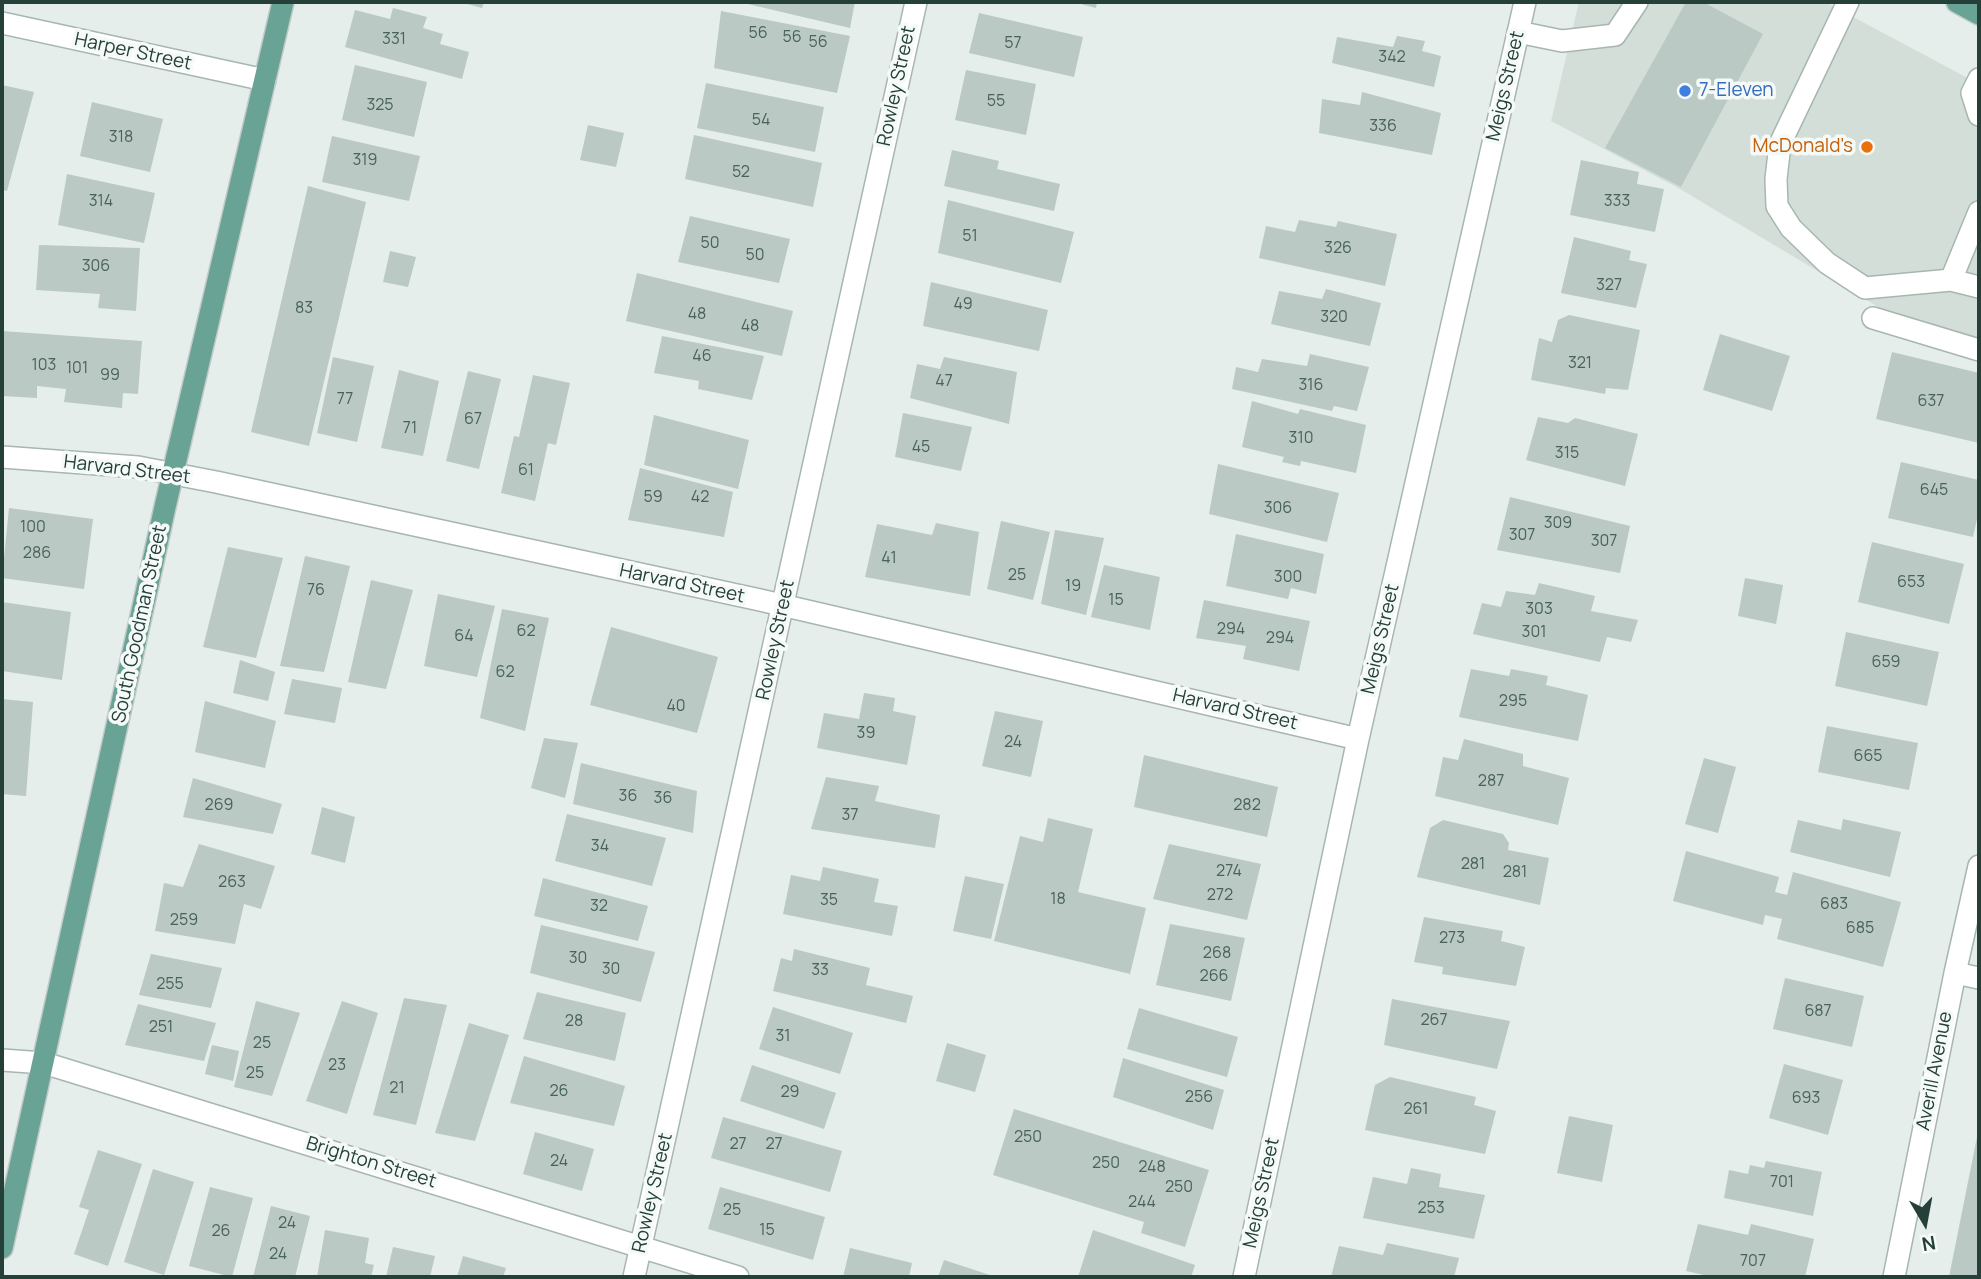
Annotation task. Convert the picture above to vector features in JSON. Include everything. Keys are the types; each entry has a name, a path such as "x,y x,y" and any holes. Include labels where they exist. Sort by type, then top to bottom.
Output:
{"main road":[{"name":"South Goodman Street","path":"2,1248 173,473 284,2"},
{"path":"1957,2 1979,14"}],"street":[{"name":"Rowley Street","path":"634,1277 916,2"},
{"name":"Meigs Street","path":"1244,1277 1358,738 1525,2"},
{"path":"1518,32 1562,41 1615,35 1637,2"},
{"path":"1848,2 1780,144 1776,179 1777,206 1791,228 1827,263 1865,288 1951,280 1979,287"},
{"name":"Harper Street","path":"2,23 265,80"},
{"path":"1979,79 1972,93 1979,115"},
{"path":"1951,280 1979,212"},
{"path":"1873,318 1979,350"},
{"name":"Harvard Street","path":"2,457 138,467 173,473 783,606 1358,738"},
{"name":"Averill Avenue","path":"1894,1277 1979,866"},
{"path":"1955,973 1979,978"},
{"name":"Brighton Street","path":"2,1060 44,1063 738,1277"}],"shaded area":[{"path":"1579,2 1825,2 1979,84 1979,338 1890,314 1680,189 1551,121"}],"building":[{"path":"460,2 484,2 482,8"},
{"path":"739,2 855,2 850,28"},
{"path":"1073,2 1097,2 1096,8"},
{"name":"7-Eleven","path":"1686,2 1703,2 1763,34 1681,187 1605,148"},
{"path":"393,8 427,17 423,28 443,34 440,44 469,52 462,79 345,47 355,10 390,19"},
{"path":"721,11 850,36 837,93 714,68"},
{"path":"979,13 1083,37 1074,77 969,53"},
{"path":"1397,36 1425,41 1422,51 1441,56 1434,87 1332,63 1337,37 1393,47"},
{"path":"355,65 427,82 414,137 342,120"},
{"path":"966,70 1036,84 1026,135 955,120"},
{"path":"706,83 824,107 815,152 697,128"},
{"path":"2,85 34,92 7,191 2,190"},
{"path":"1362,92 1441,113 1432,155 1319,133 1322,99 1360,105"},
{"path":"92,102 163,119 150,172 80,156"},
{"path":"588,125 624,133 616,167 580,160"},
{"path":"694,135 822,163 813,207 685,179"},
{"path":"332,136 420,156 409,201 322,182"},
{"path":"952,150 999,161 997,169 1060,184 1054,211 944,186"},
{"path":"1581,160 1639,172 1637,184 1664,189 1655,232 1570,215"},
{"path":"67,174 155,193 144,243 58,225"},
{"path":"308,186 366,202 309,446 251,432"},
{"path":"948,200 1074,232 1061,283 938,253"},
{"path":"690,216 790,239 779,283 678,262"},
{"path":"1299,220 1336,227 1338,221 1397,234 1385,286 1259,258 1266,226 1295,232"},
{"path":"1574,237 1631,251 1629,260 1647,264 1636,308 1561,293"},
{"path":"39,245 140,248 136,311 98,308 100,294 36,290"},
{"path":"390,251 416,257 408,287 383,282"},
{"path":"637,273 793,311 782,356 626,321"},
{"path":"931,282 1048,310 1039,351 923,326"},
{"path":"1326,289 1381,303 1370,346 1271,324 1279,291 1322,299"},
{"path":"1569,315 1640,330 1628,390 1606,388 1605,394 1531,380 1539,338 1552,342 1558,320"},
{"path":"2,331 142,341 138,394 123,393 122,408 64,402 66,389 37,386 37,398 2,396"},
{"path":"1720,334 1790,356 1772,411 1703,390"},
{"path":"662,336 764,356 752,400 698,389 699,381 654,373"},
{"path":"1892,352 1979,373 1979,443 1876,419"},
{"path":"1310,354 1369,367 1357,411 1334,406 1332,411 1232,389 1236,367 1258,372 1262,359 1307,366"},
{"path":"333,357 374,366 357,442 317,433"},
{"path":"944,357 1017,372 1009,424 910,398 917,364 940,369"},
{"path":"399,370 439,381 423,456 381,448"},
{"path":"468,371 501,379 479,469 446,461"},
{"path":"533,375 570,383 556,445 548,443 535,501 501,493 514,436 519,437"},
{"path":"1252,401 1298,414 1300,409 1366,425 1356,473 1301,461 1300,466 1282,462 1284,457 1242,447"},
{"path":"903,413 972,427 961,471 895,457"},
{"path":"654,415 749,440 738,489 644,465"},
{"path":"1538,417 1568,423 1575,418 1638,434 1625,486 1526,460"},
{"path":"1901,462 1979,480 1979,510 1973,537 1888,518"},
{"path":"1218,464 1339,493 1327,542 1209,514"},
{"path":"640,468 733,492 724,537 628,520"},
{"path":"1510,497 1630,526 1620,573 1497,550"},
{"path":"9,508 93,519 84,589 2,578"},
{"path":"1001,521 1050,532 1033,600 987,589"},
{"path":"936,523 979,532 970,596 865,577 877,524 932,535"},
{"path":"1055,530 1104,538 1086,615 1041,604"},
{"path":"1236,534 1324,554 1316,594 1291,588 1288,599 1226,586"},
{"path":"1872,542 1964,564 1949,624 1858,602"},
{"path":"228,547 283,558 256,658 203,647"},
{"path":"305,556 350,566 324,672 280,666"},
{"path":"1104,565 1160,577 1150,630 1091,617"},
{"path":"1745,578 1783,585 1776,624 1738,616"},
{"path":"371,580 413,590 386,689 348,682"},
{"path":"1539,583 1595,596 1591,611 1638,620 1631,642 1607,637 1600,662 1473,634 1482,603 1501,607 1506,591 1535,595"},
{"path":"438,594 495,606 477,677 424,666"},
{"path":"1204,600 1310,621 1299,671 1243,659 1246,646 1196,638"},
{"path":"2,602 71,612 62,680 2,671"},
{"path":"502,609 549,618 525,731 480,718"},
{"path":"611,627 718,657 697,733 590,705"},
{"path":"1846,632 1939,652 1927,706 1835,686"},
{"path":"240,660 275,672 268,701 233,693"},
{"path":"1471,669 1509,676 1511,669 1548,676 1546,685 1588,695 1578,741 1459,717"},
{"path":"292,679 342,688 335,723 284,714"},
{"path":"864,693 895,698 893,711 916,716 907,765 817,748 824,713 859,719"},
{"path":"2,699 33,702 26,796 2,794"},
{"path":"205,701 276,721 265,768 195,752"},
{"path":"995,711 1043,721 1031,777 982,766"},
{"path":"1827,726 1918,743 1909,790 1818,772"},
{"path":"544,738 578,743 565,798 531,788"},
{"path":"1464,739 1523,754 1523,766 1569,778 1558,825 1435,796 1443,757 1458,760"},
{"path":"1144,755 1278,787 1267,837 1134,807"},
{"path":"1704,758 1736,767 1718,833 1685,824"},
{"path":"581,763 697,791 693,833 573,804"},
{"path":"826,777 879,786 875,801 940,815 935,848 811,829"},
{"path":"193,778 282,804 273,834 183,817"},
{"path":"322,807 355,817 345,863 311,854"},
{"path":"567,814 666,838 652,886 555,861"},
{"path":"1048,818 1093,829 1078,892 1146,908 1130,974 994,941 1020,836 1043,842"},
{"path":"1843,819 1901,832 1890,877 1790,852 1798,820 1841,830"},
{"path":"1443,820 1503,834 1509,843 1508,850 1549,858 1540,905 1417,877 1430,828"},
{"path":"199,844 275,866 261,909 244,904 235,944 155,931 164,883 183,887"},
{"path":"1169,844 1261,864 1247,920 1153,899"},
{"path":"1686,851 1779,877 1775,892 1787,895 1793,872 1901,902 1883,967 1777,939 1782,919 1765,915 1763,925 1673,901"},
{"path":"823,867 879,879 874,902 898,906 892,936 783,914 791,875 820,881"},
{"path":"965,876 1004,884 991,939 953,931"},
{"path":"543,878 648,906 638,941 534,916"},
{"path":"1424,917 1503,931 1501,941 1525,947 1516,986 1442,974 1443,967 1414,962"},
{"path":"1170,924 1245,938 1231,1001 1156,985"},
{"path":"541,925 655,952 641,1002 530,973"},
{"path":"794,949 870,968 866,985 913,996 906,1023 773,991 781,958 792,961"},
{"path":"151,954 222,968 211,1008 139,995"},
{"path":"1785,978 1864,996 1852,1047 1773,1029"},
{"path":"537,992 626,1013 615,1061 523,1039"},
{"path":"404,998 447,1005 416,1125 373,1115"},
{"path":"1392,999 1510,1021 1497,1069 1384,1045"},
{"path":"256,1001 300,1013 272,1096 234,1087"},
{"path":"342,1001 378,1013 347,1114 306,1101"},
{"path":"138,1004 216,1023 204,1061 125,1045"},
{"path":"773,1007 853,1033 840,1074 759,1049"},
{"path":"1139,1008 1238,1037 1227,1077 1127,1049"},
{"path":"469,1023 509,1035 475,1141 435,1133"},
{"path":"947,1043 986,1055 975,1092 936,1081"},
{"path":"212,1045 239,1051 233,1081 205,1074"},
{"path":"524,1056 625,1086 614,1126 510,1103"},
{"path":"1123,1058 1224,1090 1213,1130 1113,1097"},
{"path":"1784,1064 1843,1080 1828,1135 1769,1118"},
{"path":"752,1065 836,1093 824,1129 740,1101"},
{"path":"1390,1077 1476,1097 1474,1105 1496,1111 1485,1154 1365,1130 1375,1085"},
{"path":"1014,1109 1209,1170 1185,1247 1141,1233 1144,1222 993,1175"},
{"path":"1569,1116 1613,1125 1602,1182 1557,1173"},
{"path":"723,1117 842,1151 830,1192 711,1158"},
{"path":"535,1132 594,1149 582,1191 523,1174"},
{"path":"1978,1132 1979,1277 1949,1277"},
{"path":"98,1150 142,1164 108,1266 74,1254 89,1210 79,1207"},
{"path":"1766,1161 1822,1172 1813,1216 1724,1198 1729,1170 1748,1174 1750,1165 1764,1168"},
{"path":"1411,1168 1441,1174 1439,1187 1485,1195 1474,1239 1363,1218 1373,1177 1407,1184"},
{"path":"153,1169 194,1182 164,1275 124,1262"},
{"path":"210,1187 253,1198 232,1277 189,1266"},
{"path":"720,1187 825,1217 813,1260 708,1229"},
{"path":"271,1206 310,1216 295,1277 253,1277"},
{"path":"1698,1224 1748,1235 1751,1224 1814,1239 1805,1277 1713,1277 1686,1271"},
{"path":"325,1230 369,1238 365,1263 374,1265 371,1277 317,1277"},
{"path":"1093,1230 1195,1265 1191,1277 1078,1277"},
{"path":"1387,1243 1459,1258 1454,1277 1331,1277 1339,1246 1383,1255"},
{"path":"393,1247 435,1256 430,1277 386,1277"},
{"path":"850,1248 912,1263 909,1277 843,1277"},
{"path":"463,1256 506,1268 503,1277 457,1277"},
{"path":"944,1260 996,1277 938,1277"}],"place":[{"name":"7-Eleven","path":"1685,91"},
{"name":"McDonald's","path":"1867,147"}]}
